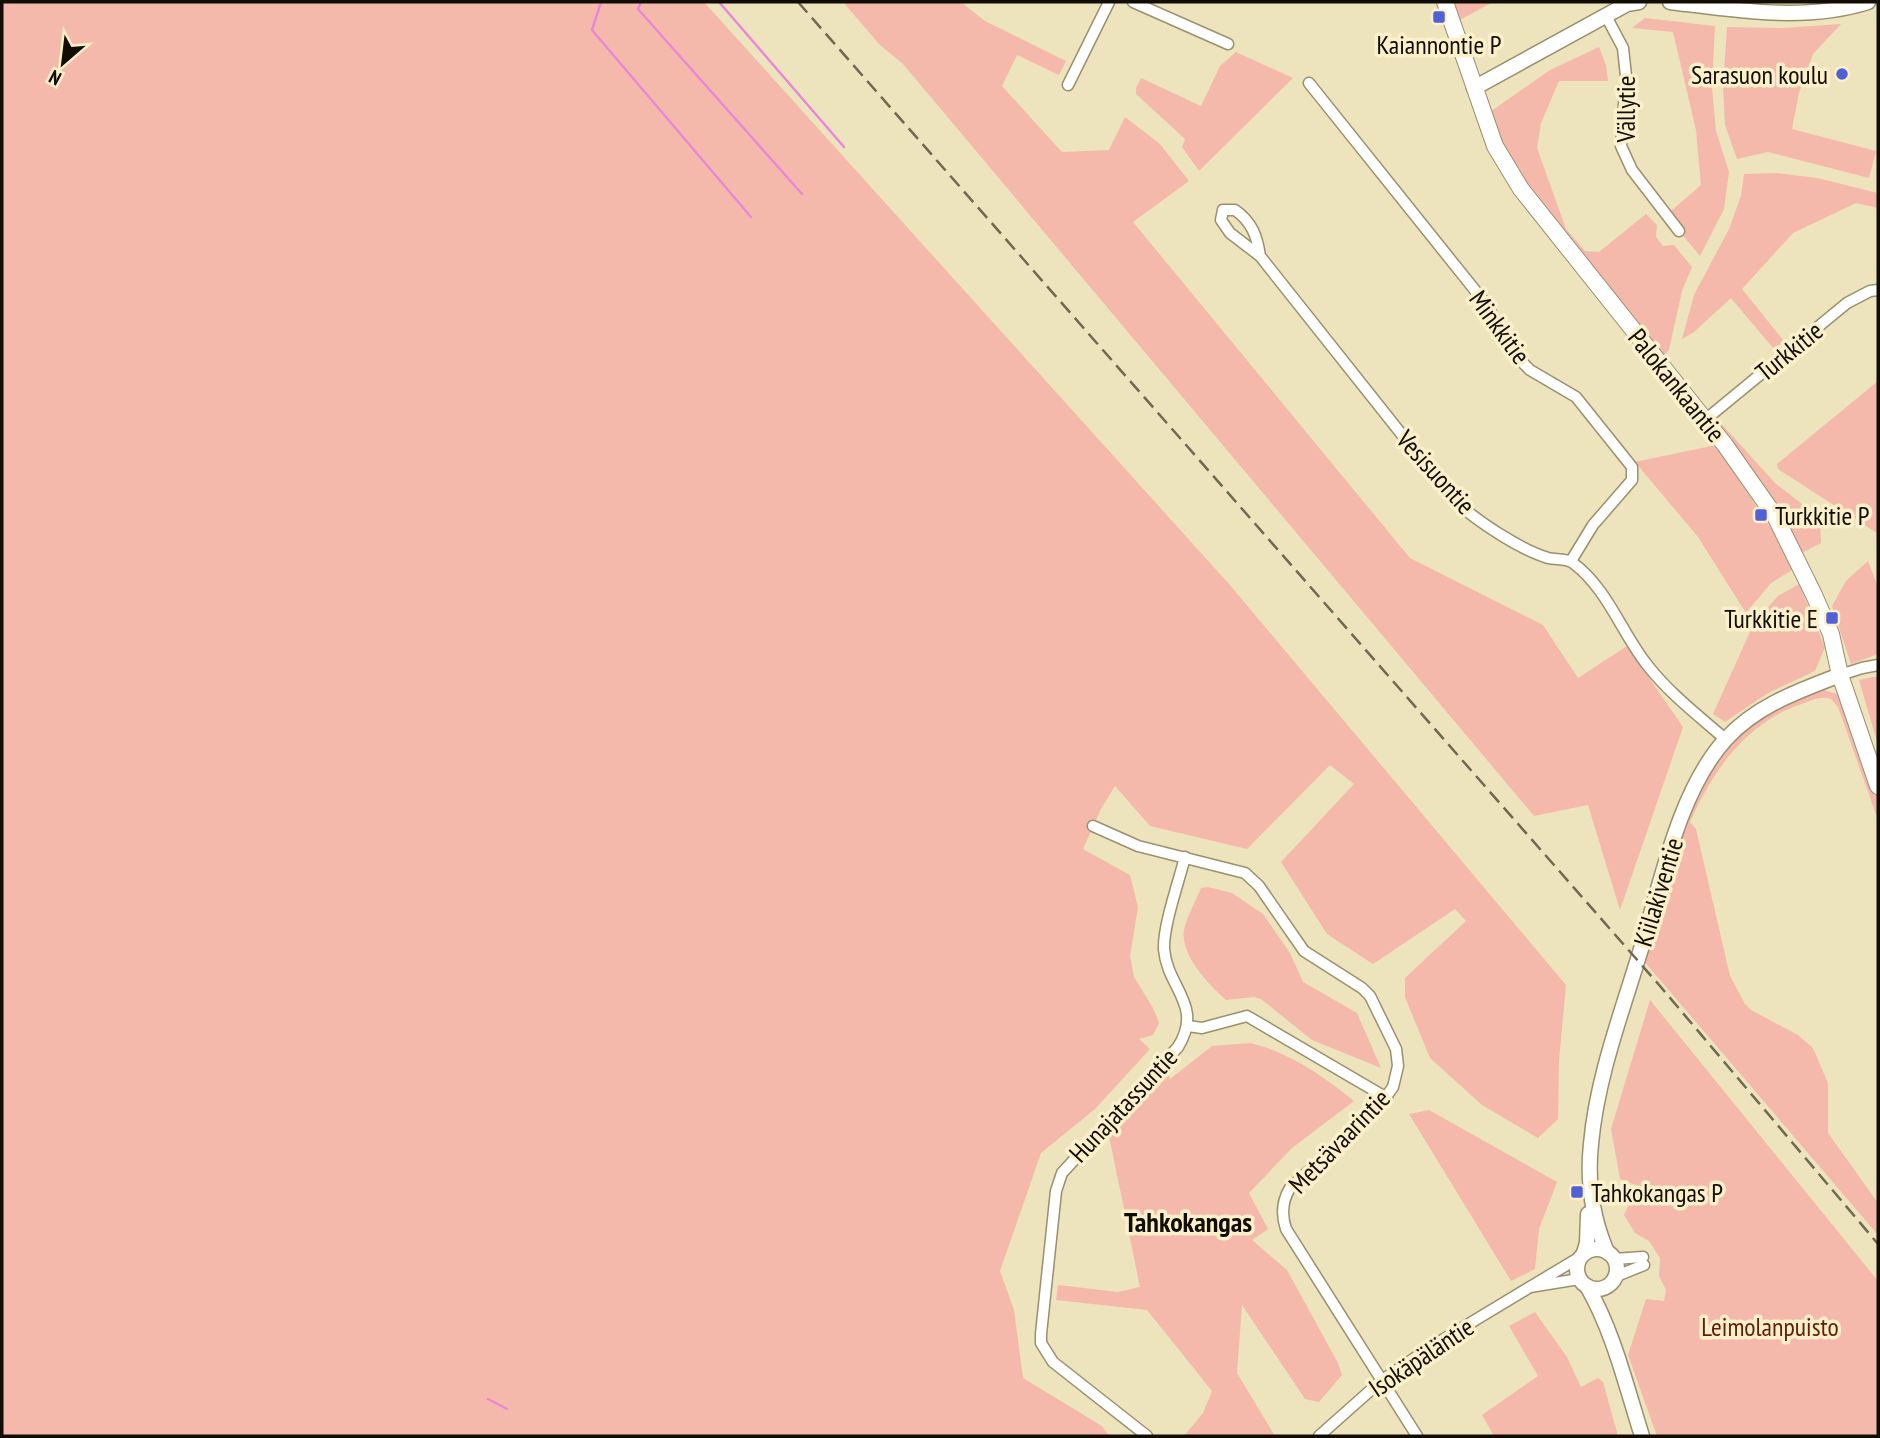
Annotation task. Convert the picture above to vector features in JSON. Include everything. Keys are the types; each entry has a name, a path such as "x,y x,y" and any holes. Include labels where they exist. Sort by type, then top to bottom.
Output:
{"main road":[{"name":"Palokankaantie","path":"1445,2 1495,146 1521,189 1725,444 1774,516 1831,634 1840,675 1878,786"}],"street":[{"path":"1068,85 1109,2"},
{"path":"1133,2 1228,44"},
{"path":"1474,88 1627,4 1639,2"},
{"path":"1670,2 1798,14 1848,8 1868,2"},
{"name":"Vällytie","path":"1606,16 1623,48 1626,76 1620,146 1632,170 1679,230"},
{"name":"Minkkitie","path":"1308,83 1486,304 1516,356 1530,370 1577,397 1632,467 1632,480 1592,525 1571,561"},
{"name":"Vesisuontie","path":"1260,256 1453,499 1470,515 1530,549 1549,558 1571,561"},
{"name":"Turkkitie","path":"1705,420 1847,303 1870,291 1878,290"},
{"path":"1571,561 1599,590 1650,669 1725,740"},
{"path":"1840,675 1862,667 1878,666"},
{"name":"Kiilakiventie","path":"1582,1255 1587,1244 1591,1142 1599,1096 1681,817 1700,775 1725,740 1776,701 1840,675"},
{"name":"Metsävaarintie","path":"1093,826 1138,846 1237,869 1252,878 1304,951 1362,988 1370,996 1396,1049 1397,1076 1387,1098 1290,1188 1283,1209 1286,1229 1417,1436"},
{"name":"Hunajatassuntie","path":"1147,1436 1053,1362 1041,1343 1041,1334 1056,1191 1062,1173 1178,1047 1188,1026 1188,1010 1164,951 1185,858"},
{"path":"1188,1026 1202,1028 1247,1016 1387,1098"},
{"name":"Kiilakiventie","path":"1590,1184 1598,1231 1611,1255"},
{"path":"1583,1282 1598,1288 1644,1261 1594,1249 1582,1255 1577,1268 1583,1282 1611,1337 1643,1436"},
{"name":"Isokäpäläntie","path":"1319,1436 1381,1381 1434,1345 1582,1255"},
{"path":"1611,1255 1616,1267 1611,1281 1611,1337"},
{"name":"Isokäpäläntie","path":"1530,1287 1583,1282"}],"green space":[{"path":"2,2 704,2 1229,584 1566,985 1559,1061 1558,1119 1538,1138 1482,1105 1430,1058 1405,997 1405,978 1466,921 1455,909 1373,964 1327,934 1281,862 1354,784 1330,765 1247,849 1150,826 1115,786 1083,849 1130,875 1138,907 1130,956 1134,977 1159,1023 1153,1035 1139,1039 1150,1049 1095,1109 1041,1153 1000,1271 1014,1310 1023,1378 1102,1426 1109,1436 2,1436"},
{"path":"843,2 961,2 985,21 1066,61 1059,75 1017,55 1002,86 1062,152 1109,150 1125,117 1160,144 1189,181 1133,222 1410,558 1543,625 1578,678 1627,646 1683,727 1620,910 1588,805 1534,816 903,64 879,44"},
{"path":"1448,2 1493,2 1456,22"},
{"path":"1645,18 1715,26 1712,87 1716,131 1729,172 1724,209 1700,256 1670,220 1671,211 1701,185 1696,130 1673,32 1632,28"},
{"path":"1841,24 1813,54 1799,93 1792,129 1876,151 1869,178 1768,152 1737,159 1725,125 1723,88 1727,27 1783,28"},
{"path":"1599,47 1606,65 1608,81 1559,81 1541,123 1537,148 1566,229 1585,251 1599,252 1646,214 1657,225 1656,237 1663,246 1674,245 1692,267 1682,291 1669,350 1661,358 1522,187 1487,114 1550,70"},
{"path":"1236,52 1293,78 1199,171 1182,147 1185,139 1136,94 1136,88 1141,78 1201,106 1220,66"},
{"path":"1776,173 1817,178 1878,193 1878,208 1856,203 1793,233 1742,289 1784,341 1774,349 1731,298 1694,332 1682,339 1694,295 1729,229 1741,196 1744,174"},
{"path":"1878,381 1877,533 1778,469 1777,464"},
{"path":"1718,420 1775,483 1820,518 1821,543 1798,555 1716,426"},
{"path":"1716,445 1778,539 1792,570 1771,583 1746,613 1698,537 1635,462"},
{"path":"1868,561 1878,587 1878,654 1851,664 1832,606 1846,581"},
{"path":"1799,584 1825,647 1815,671 1768,693 1725,722 1713,714 1754,623 1778,596"},
{"path":"1878,676 1878,745 1859,680"},
{"path":"1824,690 1837,694 1846,704 1878,799 1878,820 1838,707 1831,699 1823,698 1780,713 1747,737 1720,768 1690,822 1696,829 1730,976 1751,1010 1798,1035 1813,1048 1828,1083 1828,1133 1878,1203 1878,1235 1643,960 1687,818 1716,764 1728,748 1757,720 1793,700"},
{"path":"1208,887 1232,893 1263,914 1290,953 1303,982 1357,1013 1381,1068 1312,1040 1261,999 1254,997 1226,1000 1212,986 1197,969 1184,940 1185,925 1201,888"},
{"name":"Leimolanpuisto","path":"1650,1000 1878,1281 1878,1436 1657,1436 1628,1355 1646,1299 1664,1301 1666,1290 1659,1276 1660,1258 1649,1241 1635,1233 1624,1215 1628,1206 1639,1203 1643,1195 1641,1187 1620,1179 1611,1129"},
{"path":"1250,1043 1278,1052 1305,1066 1354,1101 1292,1148 1249,1193 1268,1229 1252,1240 1287,1270 1342,1375 1319,1402 1305,1399 1242,1305 1237,1373 1275,1436 1184,1436 1203,1413 1212,1391 1147,1310 1056,1300 1058,1285 1118,1292 1140,1287 1109,1136 1168,1072 1170,1079 1212,1046"},
{"path":"1429,1110 1557,1182 1539,1229 1535,1269 1511,1281 1409,1114"},
{"path":"1535,1312 1567,1357 1581,1387 1598,1378 1603,1382 1618,1436 1494,1436 1482,1415 1538,1376 1509,1326"}],"waterway":[{"path":"601,2 592,30 751,217"},
{"path":"641,2 638,9 802,194"},
{"path":"719,2 844,147"},
{"path":"488,1399 507,1409"}],"railway":[{"path":"798,2 1660,986 1878,1244"}],"place":[{"name":"Kaiannontie P","path":"1439,17"},
{"name":"Sarasuon koulu","path":"1842,74"},
{"name":"Turkkitie P","path":"1761,515"},
{"name":"Turkkitie E","path":"1832,618"},
{"name":"Tahkokangas P","path":"1577,1192"}],"district":[{"name":"Tahkokangas","path":"1188,1221"}]}
